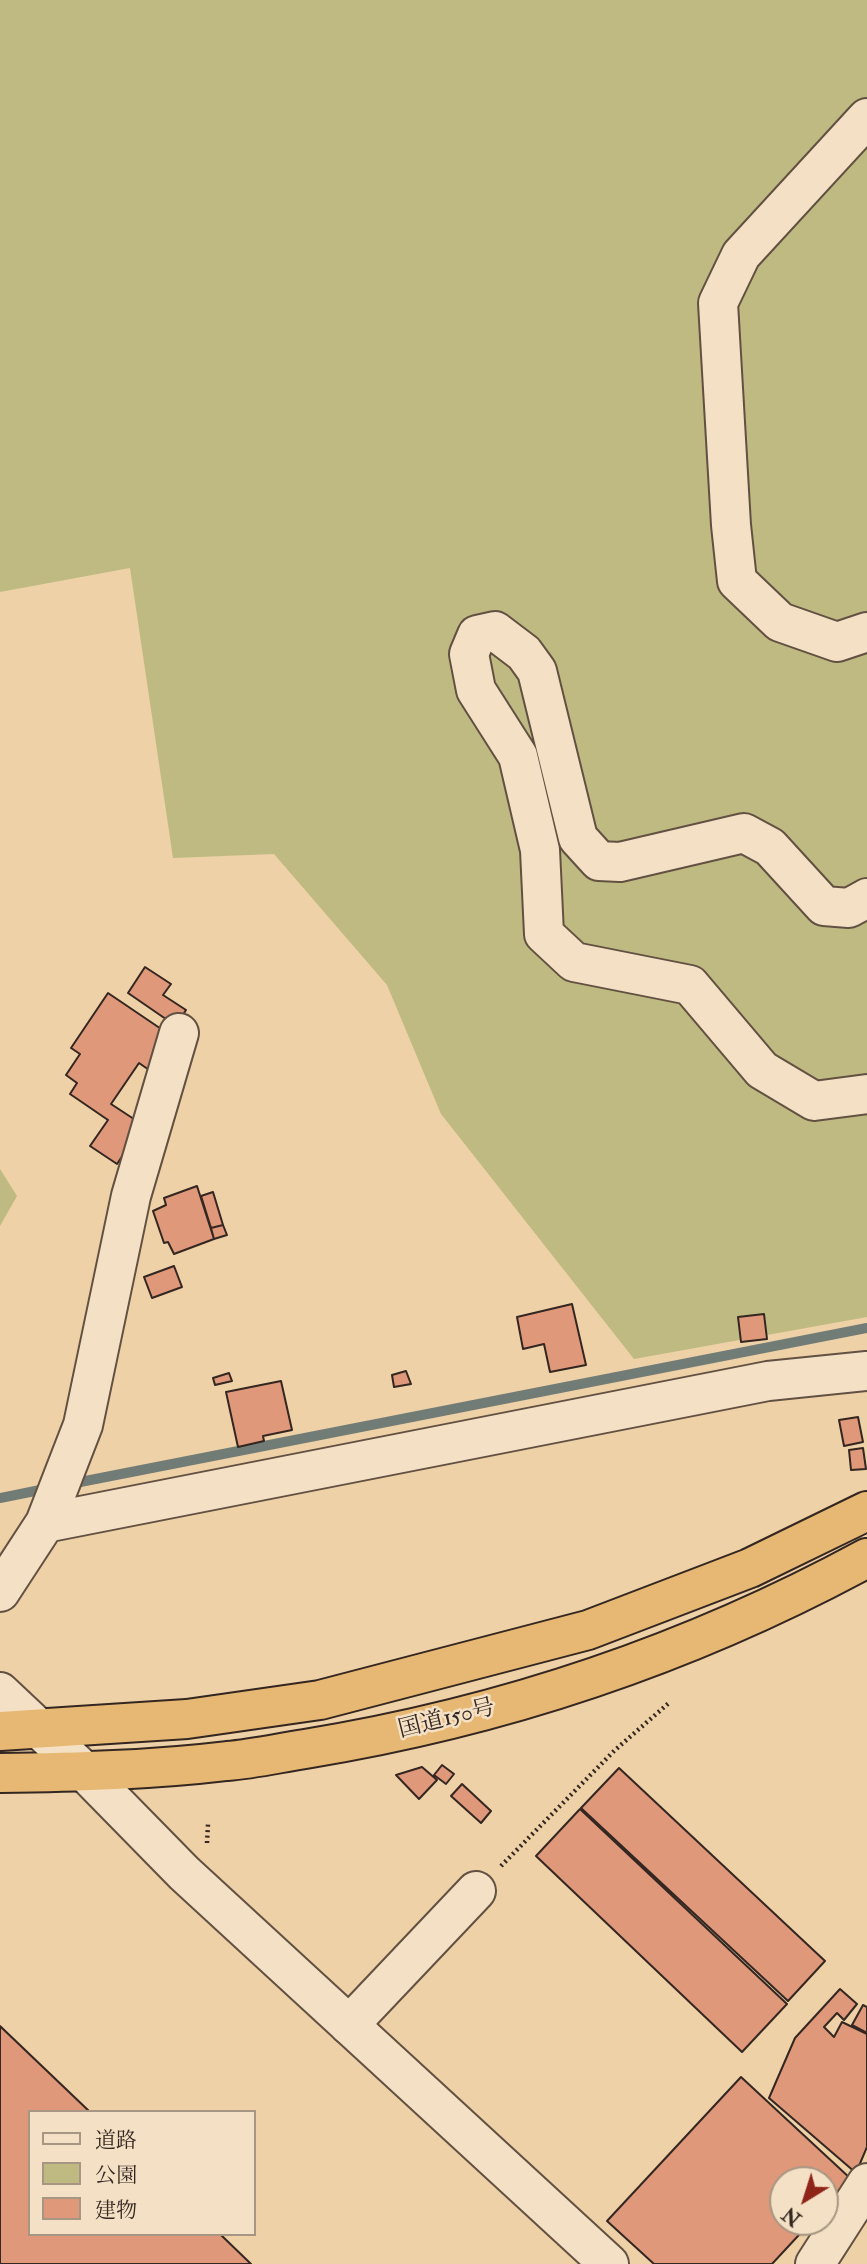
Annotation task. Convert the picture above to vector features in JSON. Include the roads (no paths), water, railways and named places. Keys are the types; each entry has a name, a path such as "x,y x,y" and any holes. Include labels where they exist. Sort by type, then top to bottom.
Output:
{"highway":[{"path":"0,1731 187,1719 320,1700 588,1630 750,1568 867,1511"},
{"name":"国道150号","path":"0,1773 84,1772 228,1761 380,1737 485,1712 695,1641 801,1593 867,1558"}],"street":[{"path":"867,118 741,255 718,303 731,525 737,581 780,622 837,642 867,632"},
{"path":"867,898 849,908 824,906 770,847 744,833 620,862 599,861 578,838 537,671 524,653 495,631 477,635 469,654 476,690 517,756 540,850 544,934 574,962 690,985 762,1070 814,1101 867,1094"},
{"path":"0,1592 45,1522 83,1425 131,1196 179,1033"},
{"path":"45,1522 768,1381 867,1370"},
{"path":"0,1692 184,1873 609,2264"},
{"path":"349,2025 476,1891"},
{"path":"815,2264 867,2183"}],"waterway":[{"path":"70,1484 867,1328"},
{"path":"0,1498 50,1488"}]}
